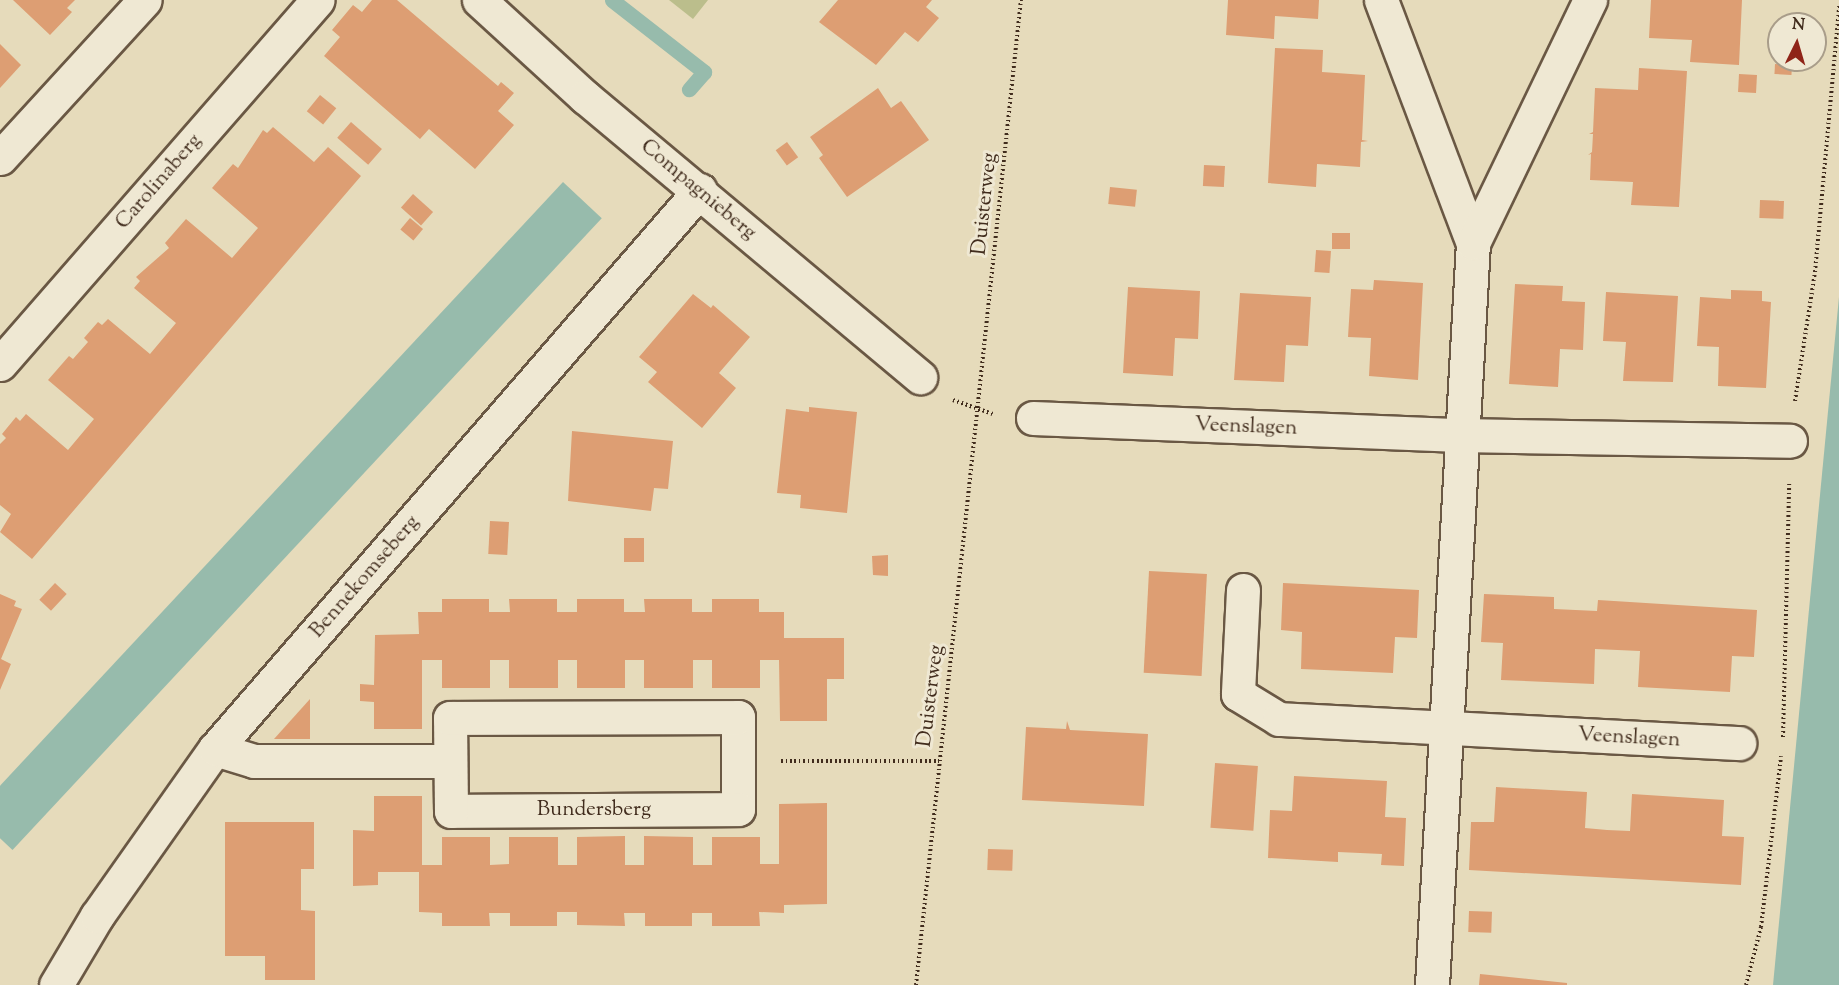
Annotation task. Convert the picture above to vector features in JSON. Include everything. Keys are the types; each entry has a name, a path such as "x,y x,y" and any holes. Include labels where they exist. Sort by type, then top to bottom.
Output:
{"street":[{"path":"0,158 145,0"},
{"name":"Carolinaberg","path":"0,364 317,0"},
{"name":"Compagnieberg","path":"479,0 585,97 700,190 920,377"},
{"path":"1381,0 1473,243"},
{"path":"1432,985 1460,435 1473,243 1590,0"},
{"name":"Bennekomseberg","path":"56,985 97,916 215,749 700,190"},
{"name":"Veenslagen","path":"1033,418 1460,435 1790,441"},
{"name":"Veenslagen","path":"1243,591 1238,694 1279,719 1739,743"},
{"name":"Bundersberg","path":"738,717 738,809 451,811 450,761 450,718 738,717"},
{"path":"215,749 254,761 450,761"}],"path":[{"name":"Duisterweg","path":"916,985 979,411 1021,0"},
{"path":"1783,741 1790,441 1815,272 1839,6"},
{"path":"920,377 957,403 979,411 1033,418"},
{"path":"1746,985 1761,927 1781,753"},
{"path":"738,760 939,761"}],"green space":[{"path":"669,0 708,0 693,19"}],"shaded area":[{"path":"563,182 602,218 13,850 0,838 0,786"},
{"path":"1839,297 1839,985 1773,985"}],"building":[{"path":"13,0 75,0 67,8 72,12 50,35"},
{"path":"372,0 397,0 498,86 501,82 514,93 498,111 514,125 475,169 429,129 420,139 324,56 340,37 332,30 353,5 362,12"},
{"path":"838,0 932,0 926,7 939,18 918,42 905,32 876,65 819,22"},
{"path":"1228,0 1319,0 1318,19 1275,16 1274,39 1226,35"},
{"path":"1651,0 1742,0 1739,65 1690,62 1692,40 1649,38"},
{"path":"0,44 21,65 0,88"},
{"path":"1275,48 1323,50 1322,72 1365,75 1362,140 1368,141 1361,142 1360,167 1317,164 1316,187 1268,183"},
{"path":"1639,68 1687,71 1679,207 1631,205 1633,182 1590,180 1591,154 1588,155 1592,152 1593,134 1589,134 1593,132 1595,88 1638,90"},
{"path":"1775,72 1792,72 1791,75 1774,74"},
{"path":"1739,74 1757,75 1756,93 1738,92"},
{"path":"878,88 891,108 901,101 929,140 847,197 819,158 823,155 810,137"},
{"path":"320,95 336,108 323,125 307,111"},
{"path":"351,122 382,149 368,165 337,138"},
{"path":"273,127 314,162 328,147 361,176 32,559 0,532 11,514 0,505 0,444 6,438 2,434 16,417 20,421 26,414 68,450 94,419 48,380 69,356 73,359 88,342 84,338 98,322 102,325 108,319 150,354 176,323 134,288 140,281 136,277 169,248 165,243 186,219 232,258 258,228 212,188 233,164 238,168 263,130 267,133"},
{"path":"787,142 798,157 787,166 776,150"},
{"path":"1204,165 1225,166 1224,187 1203,186"},
{"path":"1110,187 1137,190 1135,207 1108,204"},
{"path":"413,194 433,212 421,225 401,207"},
{"path":"1760,200 1784,201 1783,219 1759,218"},
{"path":"410,218 423,229 413,240 400,229"},
{"path":"1332,233 1350,233 1350,249 1332,249"},
{"path":"1316,250 1331,251 1329,273 1314,272"},
{"path":"1374,280 1423,283 1418,380 1369,376 1371,338 1348,337 1351,289 1373,290"},
{"path":"1515,284 1563,286 1562,301 1585,302 1583,350 1560,349 1558,387 1509,384"},
{"path":"1128,287 1200,291 1198,339 1175,338 1173,376 1123,373"},
{"path":"1731,290 1762,291 1762,301 1771,302 1766,388 1718,386 1719,347 1697,346 1700,297 1731,299"},
{"path":"1606,292 1678,296 1673,382 1623,381 1626,342 1603,341"},
{"path":"1240,293 1311,297 1308,346 1286,345 1284,382 1234,380"},
{"path":"693,294 711,308 713,305 750,337 719,373 736,388 702,428 648,382 657,372 639,357"},
{"path":"809,407 857,412 847,513 800,508 801,495 777,493 786,409 809,412"},
{"path":"572,431 673,441 668,489 654,488 651,511 568,501"},
{"path":"490,521 509,522 507,555 488,554"},
{"path":"624,538 644,538 644,562 624,562"},
{"path":"888,555 888,576 873,575 872,556"},
{"path":"1149,571 1207,574 1202,676 1144,673"},
{"path":"55,583 67,594 51,611 39,600"},
{"path":"1283,583 1419,590 1417,638 1395,637 1393,673 1301,669 1302,632 1281,630"},
{"path":"0,594 16,601 14,606 22,609 1,659 11,664 0,690"},
{"path":"1484,594 1554,597 1554,609 1597,611 1598,600 1757,610 1754,657 1732,656 1730,692 1638,687 1640,651 1595,649 1594,684 1501,680 1503,643 1481,642"},
{"path":"442,599 489,599 489,612 510,612 509,599 557,599 557,612 577,612 577,599 624,599 624,612 645,612 644,599 692,599 692,612 712,612 712,599 759,599 759,612 784,612 784,638 844,638 844,679 827,679 827,721 780,721 779,660 760,660 760,688 712,688 712,660 693,660 693,688 644,688 644,660 625,660 625,688 577,688 577,660 558,660 558,688 509,688 509,660 490,660 490,688 442,688 442,660 422,660 422,729 374,729 374,702 360,701 360,684 374,685 375,635 419,634 418,612 442,612"},
{"path":"310,699 310,739 274,739"},
{"path":"1067,721 1070,730 1148,734 1144,806 1022,800 1026,727 1066,729"},
{"path":"1215,763 1258,766 1253,831 1210,828"},
{"path":"1294,776 1387,781 1385,817 1406,818 1404,866 1381,865 1382,854 1338,852 1338,862 1268,858 1270,810 1292,811"},
{"path":"1496,787 1587,792 1585,828 1607,830 1630,831 1632,794 1724,800 1722,836 1744,837 1741,885 1469,870 1471,822 1494,822"},
{"path":"374,796 422,796 422,865 442,865 442,837 490,837 490,865 509,864 509,837 558,837 558,865 577,865 577,837 625,836 625,865 644,865 644,836 693,837 693,865 712,865 712,837 760,837 760,864 779,864 779,804 827,803 827,904 784,905 784,913 759,912 760,926 712,926 712,913 692,913 692,926 645,926 645,913 624,913 625,926 577,925 577,912 557,912 557,926 510,926 510,913 489,913 490,926 442,926 442,913 419,912 419,872 378,872 378,885 353,886 353,830 374,831"},
{"path":"225,822 314,822 314,869 301,869 301,910 315,911 315,980 265,980 265,956 225,956"},
{"path":"988,849 1013,850 1012,871 987,870"},
{"path":"1469,911 1492,912 1491,933 1468,932"},
{"path":"1480,974 1567,983 1567,985 1479,985"}],"waterway":[{"path":"612,0 704,72 689,89"}]}
